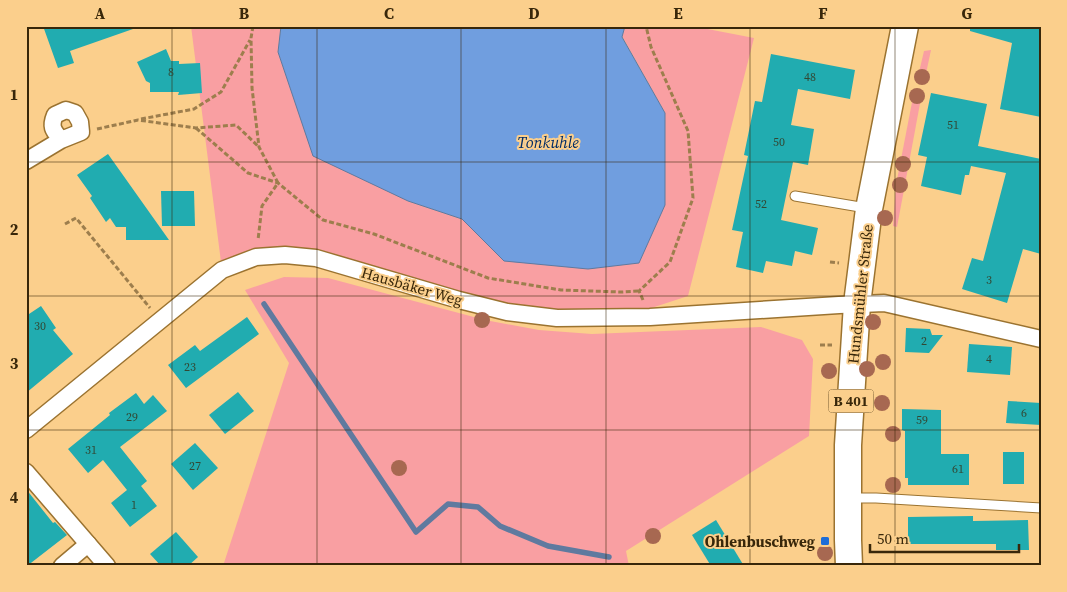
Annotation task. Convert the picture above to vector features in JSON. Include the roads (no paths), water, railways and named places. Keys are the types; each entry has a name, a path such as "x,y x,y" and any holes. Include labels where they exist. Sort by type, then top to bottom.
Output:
{"main road":[{"name":"Hundsmühler Straße","path":"849,566 849,436 856,304 869,209 905,26"}],"street":[{"path":"26,161 61,140 81,132 80,122 75,113 66,110 55,115 52,123 53,130 61,140"},
{"name":"Hausbäker Weg","path":"26,430 222,270 256,257 286,255 316,258 459,300 507,312 557,318 650,317 856,304"},
{"path":"856,304 884,303 1041,339"},
{"path":"26,472 107,566"},
{"path":"62,566 88,544"}],"lane":[{"path":"795,196 869,209"},
{"path":"848,498 1041,508"}],"water":[{"name":"Tonkuhle","path":"281,26 625,26 622,37 665,113 665,205 639,263 588,269 504,261 462,219 408,201 313,156 278,52"}],"waterway":[{"path":"264,304 416,532 448,504 478,507 500,526 548,546 609,557"}],"place":[{"name":"Ohlenbuschweg","path":"825,541"}]}
